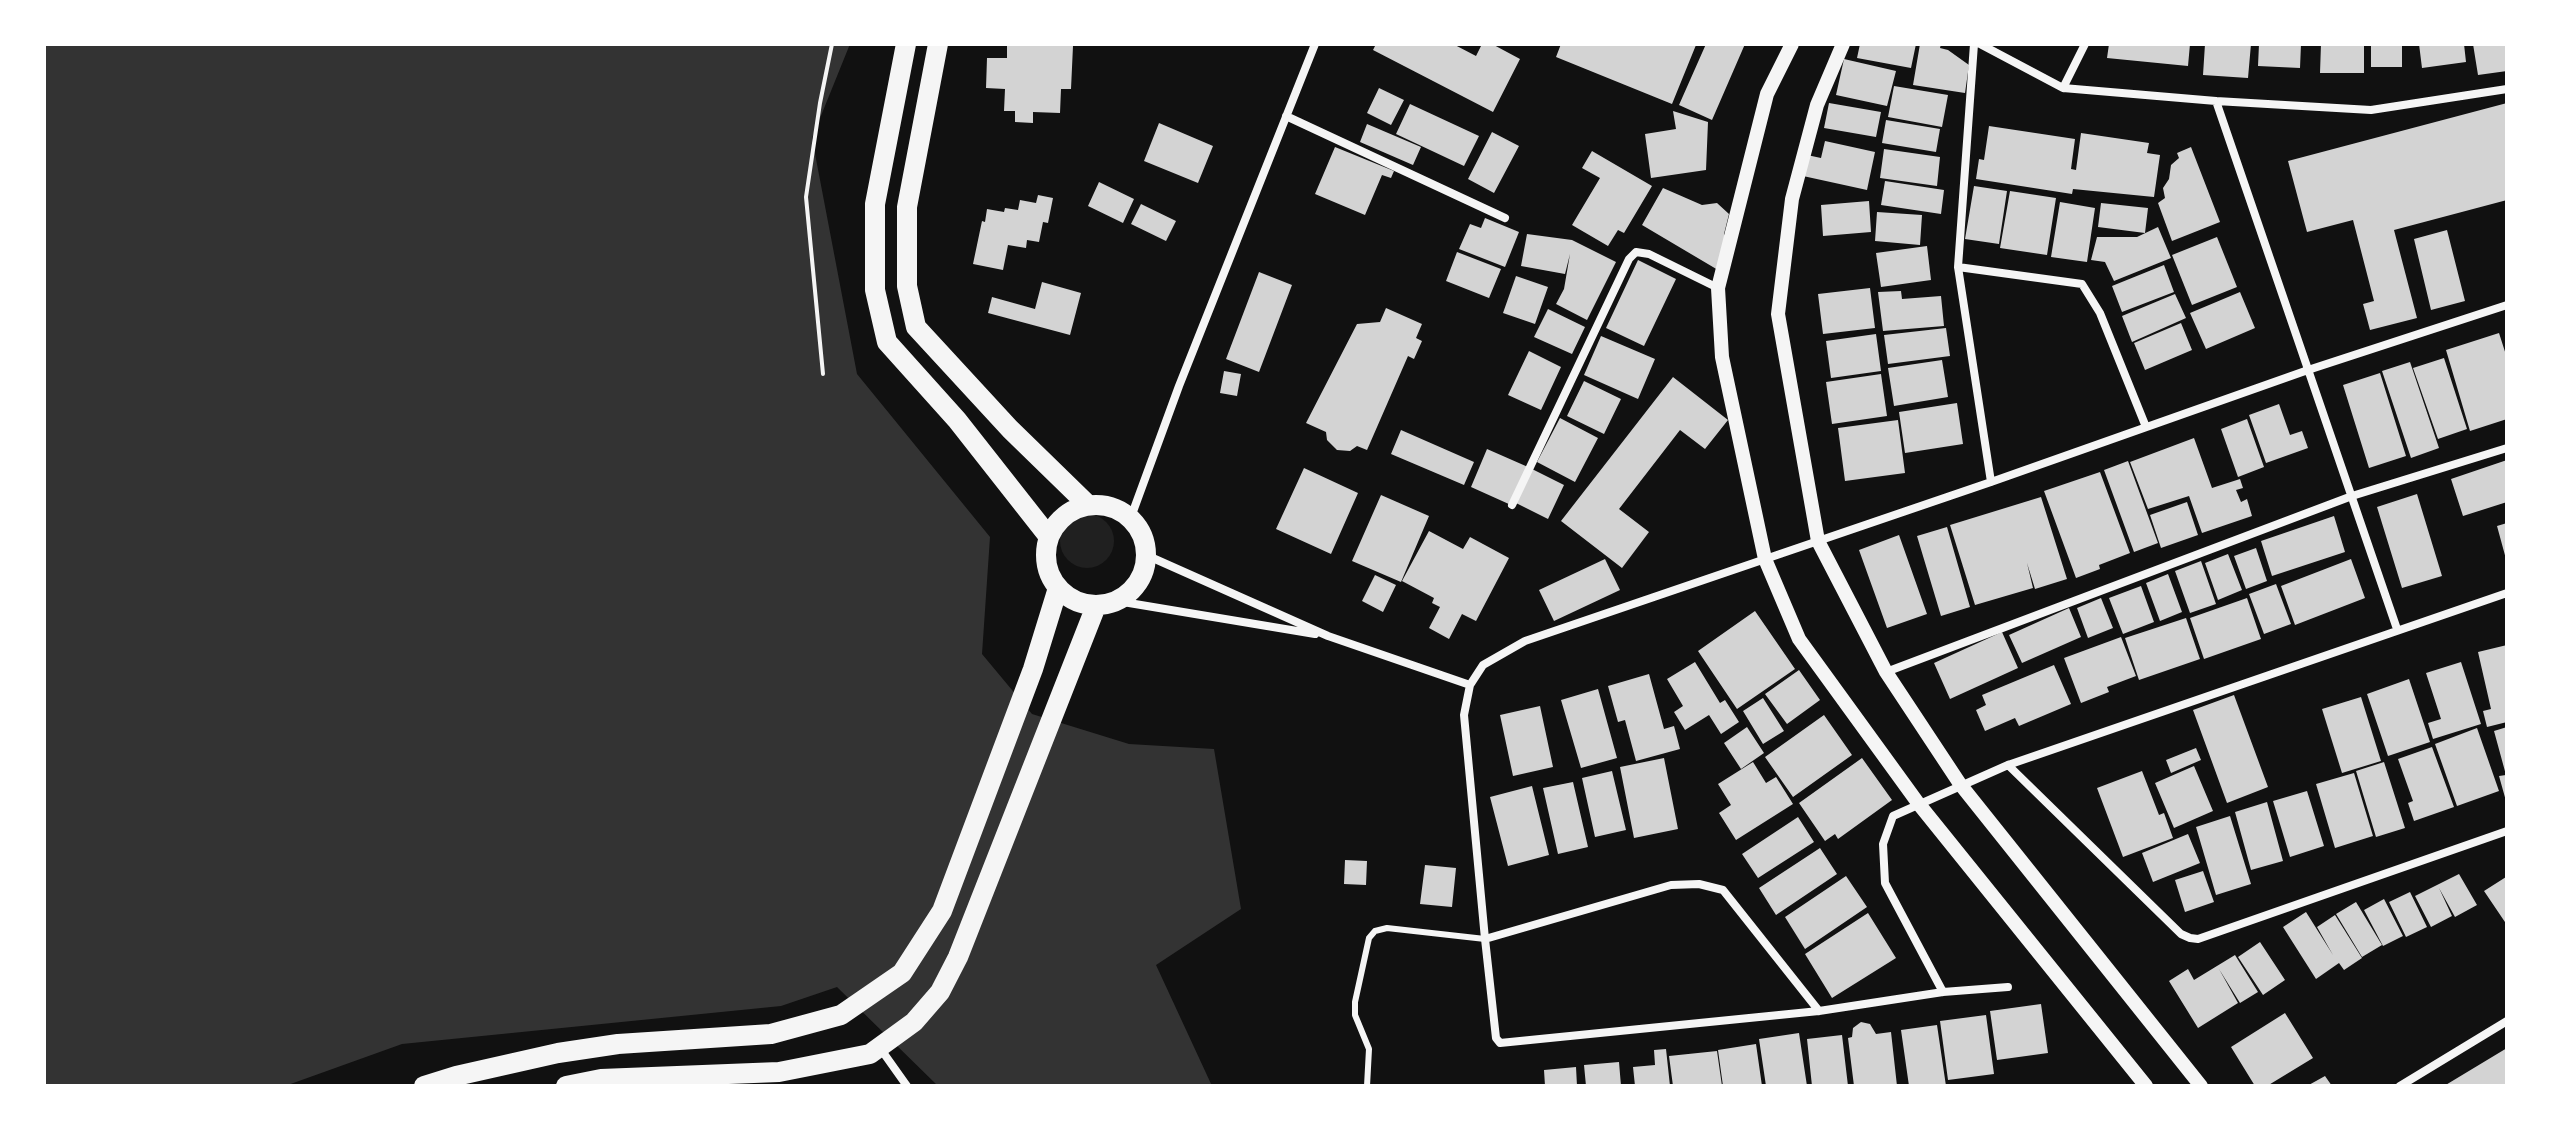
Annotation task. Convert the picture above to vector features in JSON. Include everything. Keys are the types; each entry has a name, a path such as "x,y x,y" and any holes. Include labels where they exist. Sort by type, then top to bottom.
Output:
{"main road":[{"path":"906,44 875,204 875,290 887,342 957,420 1049,537"},
{"path":"938,44 907,207 907,286 916,327 1010,429 1088,505"},
{"path":"1088,505 1111,506 1131,517 1145,541 1145,570 1135,589 1117,601 1096,606 1075,601 1058,588 1049,573 1046,555 1049,537 1064,516 1088,505"},
{"path":"424,1086 558,1053 603,1046 771,1034 841,1015 902,973 942,911 1033,669 1058,588"},
{"path":"566,1086 779,1072 870,1054 914,1022 940,992 958,957 1096,606"}],"street":[{"path":"1131,517 1179,386 1315,44"},
{"path":"1792,44 1767,94 1718,288 1722,357 1765,559 1799,639 1918,803 2146,1086"},
{"path":"1843,44 1817,105 1792,199 1778,314 1818,541 1886,672 1960,784 2201,1086"},
{"path":"1991,482 1958,267 1977,44 2063,88 2216,101 2371,110 2507,89"},
{"path":"2063,88 2085,44"},
{"path":"2216,101 2397,629"},
{"path":"1286,116 1505,218"},
{"path":"1512,505 1629,259 1636,252 1649,254 1718,288"},
{"path":"1958,267 2082,284 2100,313 2146,427"},
{"path":"2008,987 1943,992 1819,1011 1500,1043 1496,1038 1485,939 1464,715 1470,685 1483,665 1525,641 2308,370 2507,305"},
{"path":"1886,672 2352,496 2507,448"},
{"path":"1146,555 1328,636 1470,685"},
{"path":"1943,992 1885,883 1883,844 1893,816 2008,765 2507,593"},
{"path":"1117,601 1328,636"},
{"path":"2008,765 2181,934 2190,938 2198,939 2507,831"},
{"path":"1485,939 1671,885 1699,884 1723,890 1819,1011"},
{"path":"2400,1086 2507,1021"},
{"path":"884,1045 907,1086"}],"lane":[{"path":"1367,1086 1369,1049 1355,1015 1355,1002 1369,938 1375,931 1387,928 1485,939"}],"path":[{"path":"823,374 806,197 832,44"}],"shaded area":[{"path":"44,44 850,44 812,138 857,374 990,537 982,654 1032,714 1129,744 1214,749 1241,909 1156,965 1212,1086 938,1086 837,987 781,1006 402,1044 285,1086 44,1086"},
{"path":"1087,514 1106,522 1114,541 1106,560 1087,568 1068,560 1060,541 1068,522"}],"building":[{"path":"1007,44 1073,46 1071,89 1061,89 1060,113 1033,112 1033,123 1015,122 1015,111 1004,111 1005,89 986,88 987,58 1007,58"},
{"path":"1376,44 1453,44 1476,56 1482,44 1492,44 1520,59 1493,112 1373,50"},
{"path":"1561,44 1696,45 1672,104 1556,57"},
{"path":"1706,44 1745,44 1712,120 1679,105"},
{"path":"1860,44 1916,44 1911,68 1857,58"},
{"path":"1920,44 1941,44 1940,48 1969,65 1965,93 1913,85"},
{"path":"2109,44 2190,44 2188,66 2107,58"},
{"path":"2205,44 2251,44 2248,78 2203,75"},
{"path":"2259,44 2301,44 2300,68 2258,66"},
{"path":"2321,44 2364,44 2364,73 2320,73"},
{"path":"2371,44 2402,44 2402,67 2371,67"},
{"path":"2419,44 2464,44 2466,62 2422,68"},
{"path":"2473,44 2507,44 2507,71 2478,75"},
{"path":"1844,59 1896,71 1887,106 1836,95"},
{"path":"1894,86 1948,95 1942,127 1888,117"},
{"path":"1379,88 1404,100 1391,125 1367,113"},
{"path":"1829,103 1881,112 1876,137 1824,128"},
{"path":"2507,103 2507,200 2394,230 2417,318 2370,330 2363,304 2374,301 2353,220 2307,232 2288,161"},
{"path":"1410,104 1479,136 1464,166 1396,134"},
{"path":"1673,111 1708,122 1706,170 1651,178 1645,134 1676,129"},
{"path":"1886,120 1940,129 1936,152 1882,143"},
{"path":"1159,123 1213,146 1198,183 1144,161"},
{"path":"1367,124 1421,147 1413,165 1360,142"},
{"path":"1989,126 2075,139 2071,169 2076,170 2081,133 2149,143 2147,153 2160,155 2154,197 2073,189 2072,194 1976,179 1979,159 1984,160"},
{"path":"1492,132 1519,146 1494,193 1468,179"},
{"path":"1825,141 1875,152 1867,190 1803,176 1807,155 1821,158"},
{"path":"1335,147 1394,171 1391,178 1382,175 1365,215 1315,194"},
{"path":"2191,147 2220,222 2172,241 2158,203 2165,198 2163,188 2169,179 2171,165 2179,158 2177,153"},
{"path":"1884,149 1940,157 1937,186 1880,178"},
{"path":"1592,151 1652,186 1624,233 1618,230 1608,246 1572,225 1600,178 1582,168"},
{"path":"1885,181 1944,190 1941,214 1881,205"},
{"path":"1099,182 1134,199 1123,223 1088,206"},
{"path":"1974,186 2007,191 1999,244 1965,239"},
{"path":"1663,188 1702,205 1717,203 1729,214 1724,234 1728,247 1718,270 1642,225"},
{"path":"2010,191 2056,198 2047,255 2000,248"},
{"path":"1038,195 1053,198 1048,223 1043,222 1039,242 1027,240 1026,248 1008,245 1003,270 973,264 987,209 1004,212 1005,208 1018,210 1020,200 1036,203"},
{"path":"1869,201 1871,232 1823,236 1821,205"},
{"path":"2060,202 2095,208 2087,262 2051,257"},
{"path":"2101,203 2148,208 2145,233 2098,227"},
{"path":"1141,204 1176,221 1166,241 1131,224"},
{"path":"1877,212 1922,215 1920,245 1875,241"},
{"path":"1485,218 1519,232 1505,267 1459,249 1470,224 1481,228"},
{"path":"2158,227 2171,258 2114,281 2105,262 2091,260 2097,237 2137,237"},
{"path":"2447,230 2465,301 2431,310 2414,239"},
{"path":"1527,234 1572,240 1616,262 1587,320 1556,304 1564,289 1570,254 1565,274 1521,266"},
{"path":"2217,237 2237,287 2192,305 2172,255"},
{"path":"1927,246 1931,280 1881,287 1876,253"},
{"path":"1457,252 1501,269 1489,298 1446,281"},
{"path":"1638,260 1676,279 1644,346 1606,328"},
{"path":"2164,265 2174,292 2122,312 2112,286"},
{"path":"1259,272 1292,285 1259,372 1226,359"},
{"path":"1516,276 1548,287 1535,324 1503,313"},
{"path":"1042,282 1081,293 1070,335 988,313 992,297 1035,309"},
{"path":"1870,288 1875,328 1823,334 1818,294"},
{"path":"1901,291 1902,299 1941,296 1944,326 1883,331 1878,292"},
{"path":"2240,292 2255,328 2206,349 2190,313"},
{"path":"2175,294 2186,318 2132,342 2122,316"},
{"path":"1386,308 1422,324 1416,338 1422,341 1414,359 1408,356 1367,450 1357,446 1350,451 1337,450 1327,440 1326,432 1306,423 1357,324 1380,322"},
{"path":"1548,309 1585,327 1572,354 1534,337"},
{"path":"2181,323 2192,350 2145,370 2134,343"},
{"path":"1946,328 1950,356 1888,364 1884,335"},
{"path":"2499,333 2507,358 2507,419 2470,431 2446,350"},
{"path":"1876,334 1881,371 1831,378 1826,341"},
{"path":"1601,336 1655,359 1638,399 1584,375"},
{"path":"1529,351 1561,367 1541,410 1508,395"},
{"path":"2444,358 2467,429 2438,439 2413,368"},
{"path":"1942,360 1948,397 1894,406 1888,368"},
{"path":"2410,362 2439,448 2411,458 2382,371"},
{"path":"1224,371 1241,374 1237,396 1220,393"},
{"path":"2380,373 2406,456 2369,468 2343,385"},
{"path":"1881,374 1887,416 1832,424 1826,382"},
{"path":"1673,377 1728,420 1705,449 1680,430 1619,509 1649,532 1622,568 1561,521"},
{"path":"1584,381 1621,399 1604,434 1567,416"},
{"path":"1957,403 1963,444 1905,453 1899,412"},
{"path":"2279,404 2290,435 2302,431 2308,448 2266,463 2249,415"},
{"path":"1560,418 1598,438 1575,482 1537,462"},
{"path":"2247,419 2264,467 2238,477 2221,429"},
{"path":"1898,420 1905,473 1845,481 1838,428"},
{"path":"1401,430 1474,462 1464,485 1391,454"},
{"path":"2194,438 2212,488 2240,479 2243,488 2236,490 2241,502 2247,499 2252,516 2202,533 2189,496 2148,509 2130,462"},
{"path":"1487,449 1528,467 1511,505 1471,487"},
{"path":"2507,460 2507,502 2463,516 2451,479"},
{"path":"2128,461 2158,543 2134,552 2104,470"},
{"path":"1304,468 1358,493 1331,554 1276,529"},
{"path":"1532,469 1564,485 1548,519 1516,503"},
{"path":"2100,472 2130,553 2076,578 2044,491"},
{"path":"2417,494 2442,576 2402,588 2377,507"},
{"path":"1381,495 1429,516 1401,582 1352,561"},
{"path":"2041,497 2067,579 2035,589 2027,563 2033,588 1975,605 1950,525"},
{"path":"2187,502 2198,535 2161,548 2150,515"},
{"path":"2334,516 2345,552 2272,576 2261,541"},
{"path":"2507,523 2507,559 2506,559 2497,526"},
{"path":"1947,527 1970,607 1941,616 1917,536"},
{"path":"1429,531 1463,549 1470,537 1509,558 1476,621 1462,614 1449,639 1429,628 1440,607 1432,603 1434,598 1402,581"},
{"path":"1899,535 1927,614 1887,628 1859,550"},
{"path":"2256,548 2267,581 2246,589 2234,556"},
{"path":"2228,554 2242,590 2218,600 2205,563"},
{"path":"1605,559 1620,590 1554,621 1539,590"},
{"path":"2351,559 2365,598 2295,625 2281,586"},
{"path":"2201,561 2216,604 2190,613 2175,571"},
{"path":"2168,574 2182,612 2160,621 2146,583"},
{"path":"1375,575 1396,585 1383,612 1362,601"},
{"path":"2276,584 2291,624 2264,634 2249,594"},
{"path":"2141,586 2154,622 2123,634 2109,598"},
{"path":"2101,598 2113,628 2088,638 2077,608"},
{"path":"2247,598 2261,639 2204,659 2190,618"},
{"path":"2069,608 2081,637 2022,663 2009,635"},
{"path":"1755,611 1795,669 1737,709 1698,651"},
{"path":"2186,618 2200,659 2139,680 2125,638"},
{"path":"2002,632 2018,668 1950,699 1934,663"},
{"path":"2121,637 2136,676 2107,687 2109,692 2081,703 2064,658"},
{"path":"2507,645 2507,722 2487,727 2483,711 2491,709 2478,652"},
{"path":"1695,662 1720,703 1725,700 1739,722 1721,734 1709,715 1685,730 1674,712 1683,706 1667,679"},
{"path":"2461,662 2481,724 2433,739 2428,723 2441,719 2426,673"},
{"path":"2054,665 2071,704 2019,726 2015,718 1985,731 1976,710 1986,705 1982,695"},
{"path":"1799,670 1820,700 1787,724 1765,694"},
{"path":"1649,674 1664,729 1674,726 1680,749 1636,761 1625,720 1618,722 1608,686"},
{"path":"2409,679 2430,742 2388,756 2367,694"},
{"path":"1598,689 1617,758 1581,768 1561,700"},
{"path":"2234,695 2268,787 2227,803 2193,710"},
{"path":"2361,697 2381,761 2342,773 2322,709"},
{"path":"1763,698 1784,731 1763,744 1743,711"},
{"path":"1540,706 1553,767 1513,776 1500,715"},
{"path":"1824,715 1852,755 1793,797 1765,757"},
{"path":"1747,727 1764,753 1741,769 1724,743"},
{"path":"2507,727 2506,801 2499,776 2506,775 2494,731"},
{"path":"2477,728 2499,791 2457,806 2435,744"},
{"path":"2432,747 2454,807 2414,821 2408,803 2413,801 2398,759"},
{"path":"2196,748 2201,760 2171,773 2166,760"},
{"path":"1664,758 1678,829 1634,838 1620,767"},
{"path":"1862,758 1892,800 1838,839 1835,834 1825,841 1799,803"},
{"path":"1753,762 1766,783 1776,777 1793,804 1736,840 1719,813 1731,805 1718,784"},
{"path":"2384,762 2405,828 2376,837 2356,771"},
{"path":"2194,766 2213,811 2174,828 2155,783"},
{"path":"1612,771 1626,830 1595,837 1582,778"},
{"path":"2142,771 2159,815 2164,813 2173,838 2123,857 2097,788"},
{"path":"2354,773 2373,836 2335,848 2316,784"},
{"path":"1573,782 1588,847 1558,854 1543,788"},
{"path":"1532,786 1549,855 1508,866 1490,797"},
{"path":"2307,791 2324,846 2290,857 2273,801"},
{"path":"2267,802 2283,861 2251,870 2235,812"},
{"path":"2230,816 2251,884 2216,895 2196,827"},
{"path":"1798,817 1814,842 1758,878 1742,854"},
{"path":"2188,834 2200,863 2153,882 2142,853"},
{"path":"1820,848 1837,874 1776,915 1759,888"},
{"path":"1345,860 1367,861 1366,885 1344,884"},
{"path":"1425,865 1456,868 1452,907 1420,904"},
{"path":"2203,871 2214,902 2185,912 2175,880"},
{"path":"2459,874 2477,905 2455,917 2439,888 2452,916 2431,927 2415,896"},
{"path":"1846,876 1867,907 1805,949 1785,917"},
{"path":"2507,879 2507,925 2484,891"},
{"path":"2410,892 2427,927 2406,937 2389,902"},
{"path":"2384,899 2403,936 2383,946 2364,910"},
{"path":"2356,902 2382,945 2362,957 2336,914"},
{"path":"2306,912 2333,955 2317,927 2335,915 2362,958 2344,970 2339,963 2316,979 2283,927"},
{"path":"1868,913 1896,958 1832,998 1805,954"},
{"path":"2260,942 2285,980 2263,995 2238,957"},
{"path":"2235,955 2258,992 2240,1003 2219,969 2238,1003 2198,1028 2169,981 2188,969 2194,980"},
{"path":"2041,1004 2048,1053 1997,1060 1990,1011"},
{"path":"2285,1013 2313,1058 2267,1086 2255,1086 2231,1047"},
{"path":"1986,1015 1994,1074 1948,1080 1940,1021"},
{"path":"1861,1022 1870,1024 1876,1034 1891,1032 1897,1086 1854,1086 1848,1038 1852,1037 1853,1028"},
{"path":"1937,1025 1946,1086 1909,1086 1901,1030"},
{"path":"1799,1033 1807,1086 1766,1086 1759,1039"},
{"path":"1842,1035 1848,1086 1812,1086 1807,1039"},
{"path":"1756,1044 1762,1086 1723,1086 1718,1050"},
{"path":"2507,1048 2507,1086 2444,1086"},
{"path":"1666,1049 1670,1086 1635,1086 1633,1067 1655,1065 1654,1050"},
{"path":"1717,1051 1722,1086 1673,1086 1669,1056"},
{"path":"1619,1062 1621,1086 1586,1086 1584,1065"},
{"path":"1576,1067 1577,1086 1545,1086 1544,1070"},
{"path":"2325,1076 2332,1086 2307,1086"}]}
